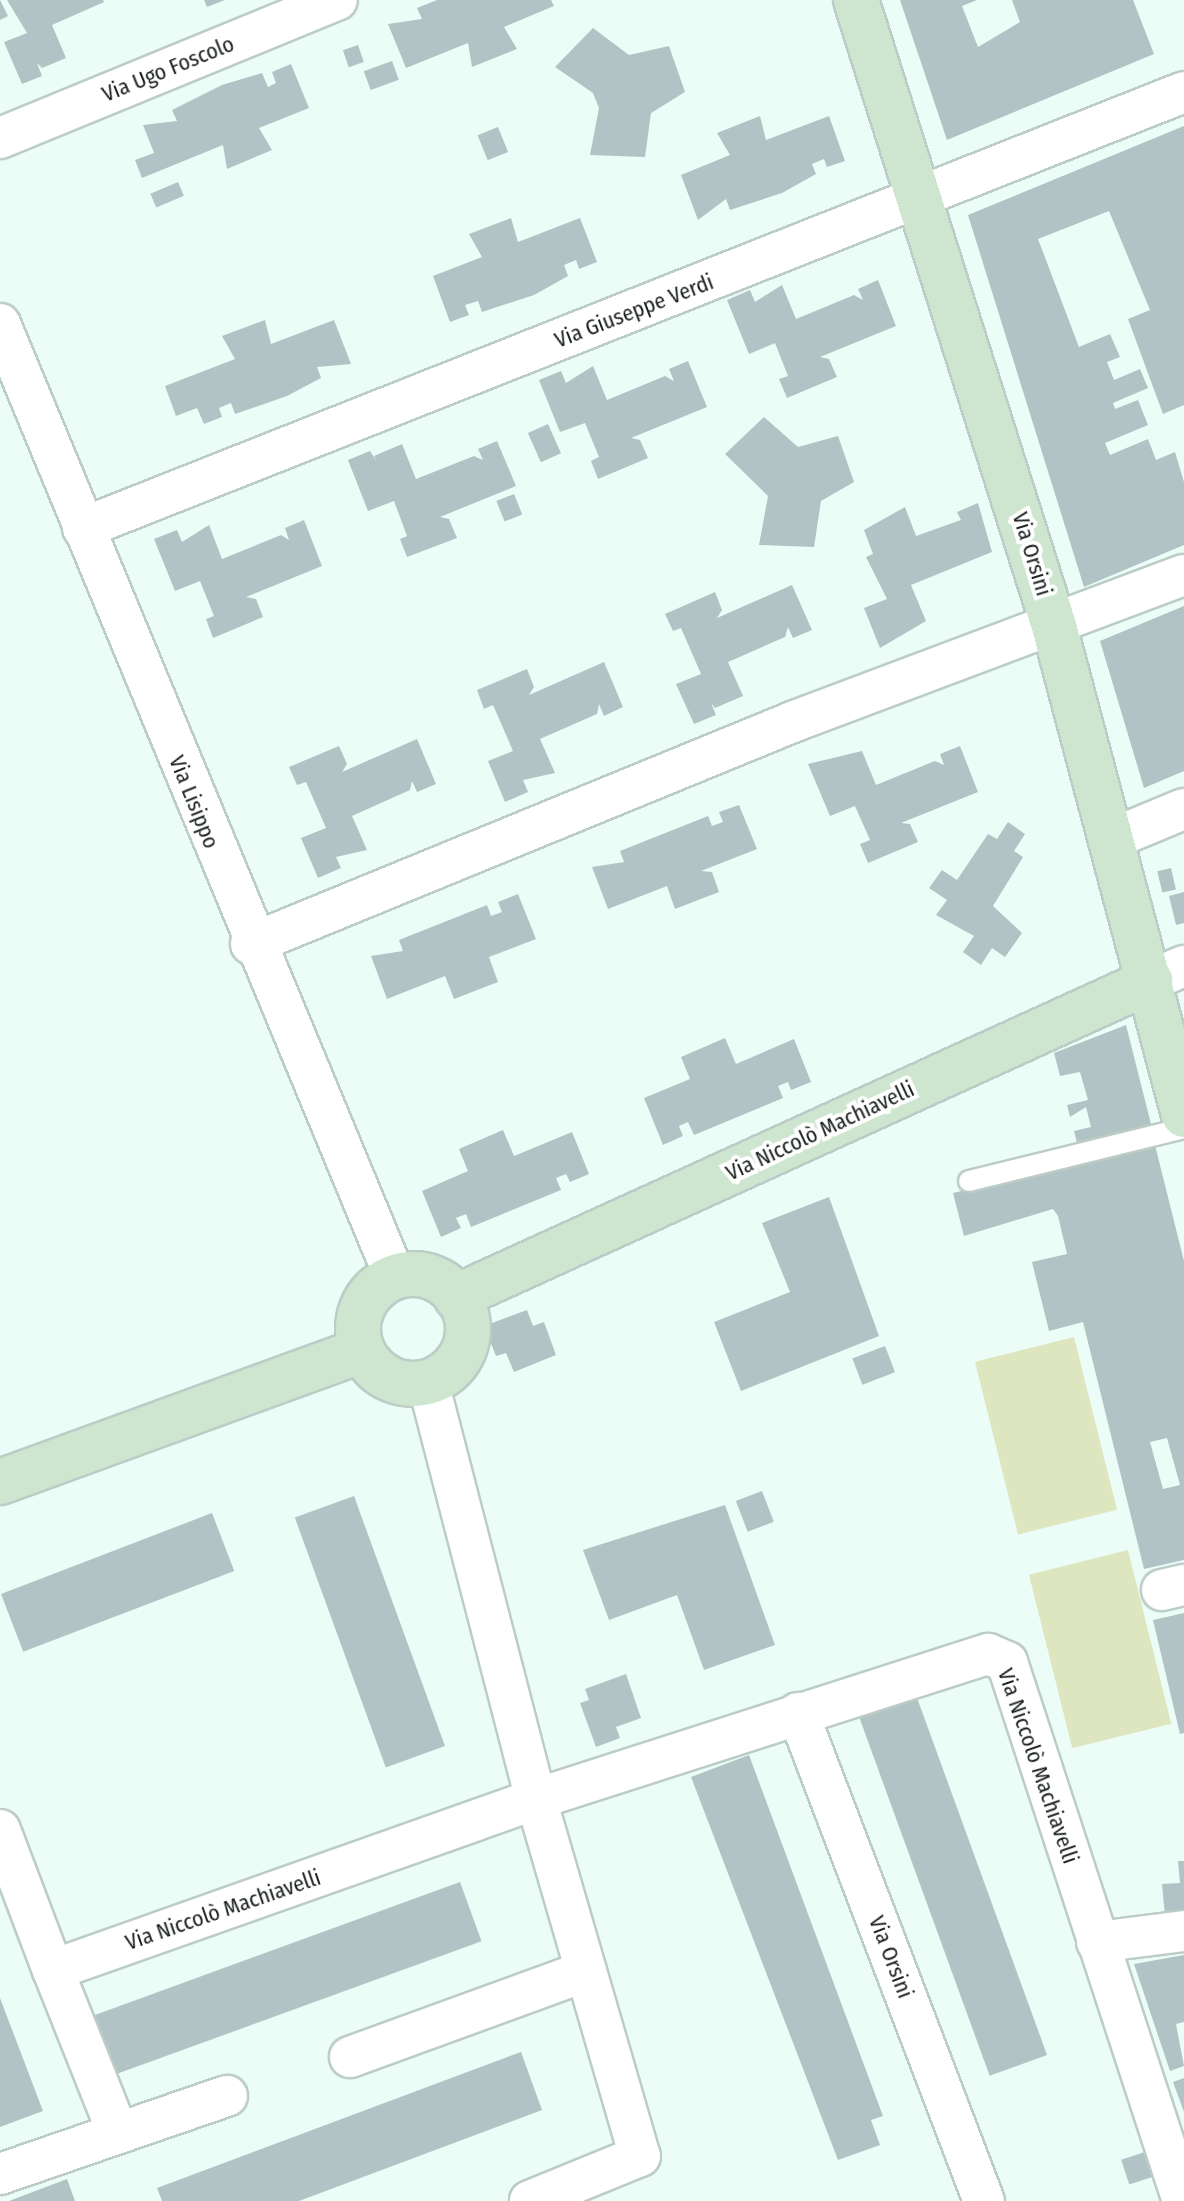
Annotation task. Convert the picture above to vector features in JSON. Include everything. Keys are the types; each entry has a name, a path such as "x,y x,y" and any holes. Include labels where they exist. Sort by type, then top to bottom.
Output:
{"street":[{"name":"Via Ugo Foscolo","path":"0,138 337,0"},
{"name":"Via Orsini","path":"856,0 923,197 1054,626 1109,840 1167,974 1184,1115"},
{"name":"Via Giuseppe Verdi","path":"83,528 1184,92"},
{"name":"Via Lisippo","path":"0,324 251,944 395,1277"},
{"path":"251,944 795,721 1184,575"},
{"path":"1109,840 1184,809"},
{"name":"Via Niccolò Machiavelli","path":"456,1297 1167,974"},
{"path":"395,1277 428,1277 456,1297 466,1321 465,1346 444,1375 428,1382 394,1381 362,1350 361,1310 395,1277"},
{"path":"0,1482 362,1350"},
{"path":"428,1382 536,1799 640,2156 530,2201"},
{"name":"Via Niccolò Machiavelli","path":"53,1970 536,1799 969,1657 1007,1662 1183,2201"},
{"name":"Via Orsini","path":"798,1713 984,2201"},
{"path":"0,1830 118,2133"},
{"path":"1097,1942 1184,1931"},
{"path":"350,2057 586,1971"},
{"path":"0,2174 227,2096"}],"lane":[{"path":"969,1181 1184,1128"}],"green space":[{"path":"1074,1337 1117,1510 1018,1534 975,1362"},
{"path":"1128,1550 1171,1724 1072,1748 1029,1575"}],"building":[{"path":"0,0 8,16 0,20"},
{"path":"7,0 104,2 52,25 66,58 42,68 37,63 42,76 22,84 4,42 27,33"},
{"path":"204,0 225,0 207,7"},
{"path":"437,0 551,0 554,6 504,27 517,49 472,67 468,43 406,68 388,24 422,19 417,8"},
{"path":"900,0 977,0 962,6 978,47 1020,22 1012,0 1133,0 1154,54 947,140"},
{"path":"593,28 629,55 669,46 685,92 651,113 645,157 590,155 599,108 593,93 555,67"},
{"path":"358,45 364,62 349,67 343,50"},
{"path":"392,61 399,80 371,90 364,71"},
{"path":"291,64 309,108 259,128 272,150 227,169 223,145 142,178 135,160 154,153 143,125 177,121 172,110 222,85 262,73 268,87 276,83 272,72"},
{"path":"760,116 766,140 829,116 845,161 827,167 824,159 812,164 816,174 782,193 730,210 726,199 698,220 681,175 730,155 717,133"},
{"path":"1184,126 1184,405 1163,414 1128,319 1150,310 1109,211 1038,239 1079,347 1110,334 1120,357 1107,362 1114,380 1140,369 1148,388 1113,403 1115,409 1138,400 1148,425 1105,443 1110,455 1148,439 1156,460 1175,452 1184,482 1184,545 1084,587 968,215"},
{"path":"498,127 508,152 488,160 478,135"},
{"path":"178,182 184,196 156,208 150,194"},
{"path":"511,218 518,242 580,218 597,262 579,269 576,260 564,265 568,276 534,295 482,312 478,301 465,305 469,315 450,322 433,276 482,257 469,234"},
{"path":"878,280 896,326 820,357 829,359 837,377 787,398 779,379 788,376 775,343 749,354 727,300 750,290 755,302 782,285 796,319 854,295 863,300 858,289"},
{"path":"265,320 271,344 334,320 351,364 317,367 321,378 287,396 235,414 231,403 219,408 222,417 204,424 197,408 176,416 165,386 235,359 222,336"},
{"path":"688,361 707,407 631,438 640,440 648,458 598,479 591,461 599,457 585,423 560,432 539,380 561,371 566,383 593,366 607,400 665,376 674,381 669,369"},
{"path":"764,417 798,447 838,436 854,482 821,501 814,547 759,545 768,496 725,454"},
{"path":"548,424 561,453 541,462 528,433"},
{"path":"497,441 516,486 440,517 449,519 457,538 407,557 400,539 407,536 394,501 368,511 348,460 370,451 377,462 374,456 402,444 416,479 474,456 483,460 478,449"},
{"path":"514,494 522,514 505,522 496,501"},
{"path":"978,503 992,552 911,585 926,621 880,648 864,608 887,599 866,557 873,554 864,530 905,507 916,536 961,520 957,512"},
{"path":"304,520 322,566 246,597 256,599 263,617 213,638 206,619 214,616 200,581 175,591 154,539 177,530 182,542 209,525 222,559 281,535 289,540 285,528"},
{"path":"792,585 812,630 793,638 788,627 785,637 728,662 743,696 715,708 711,703 716,715 694,724 676,684 701,674 681,628 673,631 665,614 715,592 722,610 717,618"},
{"path":"1184,606 1184,771 1144,788 1100,641"},
{"path":"604,662 623,707 604,716 599,704 597,714 540,739 555,773 523,780 528,792 505,802 488,761 513,751 493,705 484,709 477,690 527,669 534,687 529,695"},
{"path":"417,739 436,784 417,792 412,781 410,790 352,816 367,850 336,857 341,868 318,878 301,838 326,828 306,782 297,785 289,767 339,746 347,764 342,772"},
{"path":"960,746 978,792 901,823 910,824 918,842 868,863 860,844 870,840 855,806 830,816 808,764 862,751 876,785 935,761 944,765 940,754"},
{"path":"739,805 757,849 701,871 712,872 719,892 675,909 667,886 608,909 592,867 624,862 620,851 708,816 712,826 723,822 719,812"},
{"path":"1008,822 1025,834 1014,851 1023,857 993,906 1022,933 1005,957 992,948 981,965 963,952 974,936 936,915 947,900 929,888 942,870 957,880 988,834 997,839"},
{"path":"1171,868 1176,889 1162,893 1157,871"},
{"path":"1184,892 1184,923 1176,925 1169,896"},
{"path":"518,894 536,939 489,957 498,982 454,999 445,976 387,999 371,956 403,951 399,940 487,905 491,916 502,912 498,902"},
{"path":"1126,1025 1152,1128 1078,1147 1074,1131 1091,1127 1086,1107 1070,1117 1067,1105 1088,1100 1080,1072 1060,1076 1054,1053"},
{"path":"725,1038 736,1064 794,1039 811,1082 791,1090 788,1082 778,1086 783,1098 694,1135 688,1122 679,1126 683,1136 663,1145 644,1098 690,1079 681,1057"},
{"path":"503,1130 514,1156 572,1132 589,1174 570,1182 566,1174 556,1178 561,1190 471,1227 466,1214 456,1218 461,1228 441,1237 422,1191 468,1171 459,1149"},
{"path":"1155,1145 1184,1261 1184,1560 1144,1569 1083,1322 1049,1331 1032,1262 1067,1254 1058,1216 1053,1209 964,1236 953,1193","holes":["1167,1438 1180,1485 1163,1489 1150,1442"]},
{"path":"829,1197 879,1336 741,1391 714,1322 790,1292 762,1223"},
{"path":"527,1310 533,1326 544,1322 556,1355 514,1372 506,1353 496,1356 484,1326"},
{"path":"885,1346 895,1372 862,1385 852,1359"},
{"path":"762,1491 774,1522 748,1532 736,1501"},
{"path":"354,1496 445,1746 386,1768 295,1518"},
{"path":"725,1505 775,1645 704,1670 677,1595 609,1620 583,1550"},
{"path":"212,1513 234,1571 23,1652 1,1594"},
{"path":"1184,1613 1184,1733 1180,1734 1153,1620"},
{"path":"626,1674 641,1718 616,1727 620,1738 596,1747 580,1703 589,1700 585,1689"},
{"path":"916,1695 1047,2055 990,2076 859,1716"},
{"path":"749,1755 883,2116 871,2120 880,2145 838,2160 691,1777"},
{"path":"1178,1861 1184,1861 1184,1914 1165,1916 1162,1884 1180,1883"},
{"path":"460,1882 482,1941 115,2075 94,2015"},
{"path":"1184,1955 1184,2022 1176,2024 1184,2066 1170,2071 1134,1964"},
{"path":"0,1998 43,2111 0,2127"},
{"path":"521,2052 542,2110 299,2201 162,2201 157,2188"},
{"path":"1184,2078 1184,2112 1173,2082"},
{"path":"1145,2152 1153,2177 1129,2184 1121,2160"},
{"path":"67,2179 75,2201 9,2201"}]}
